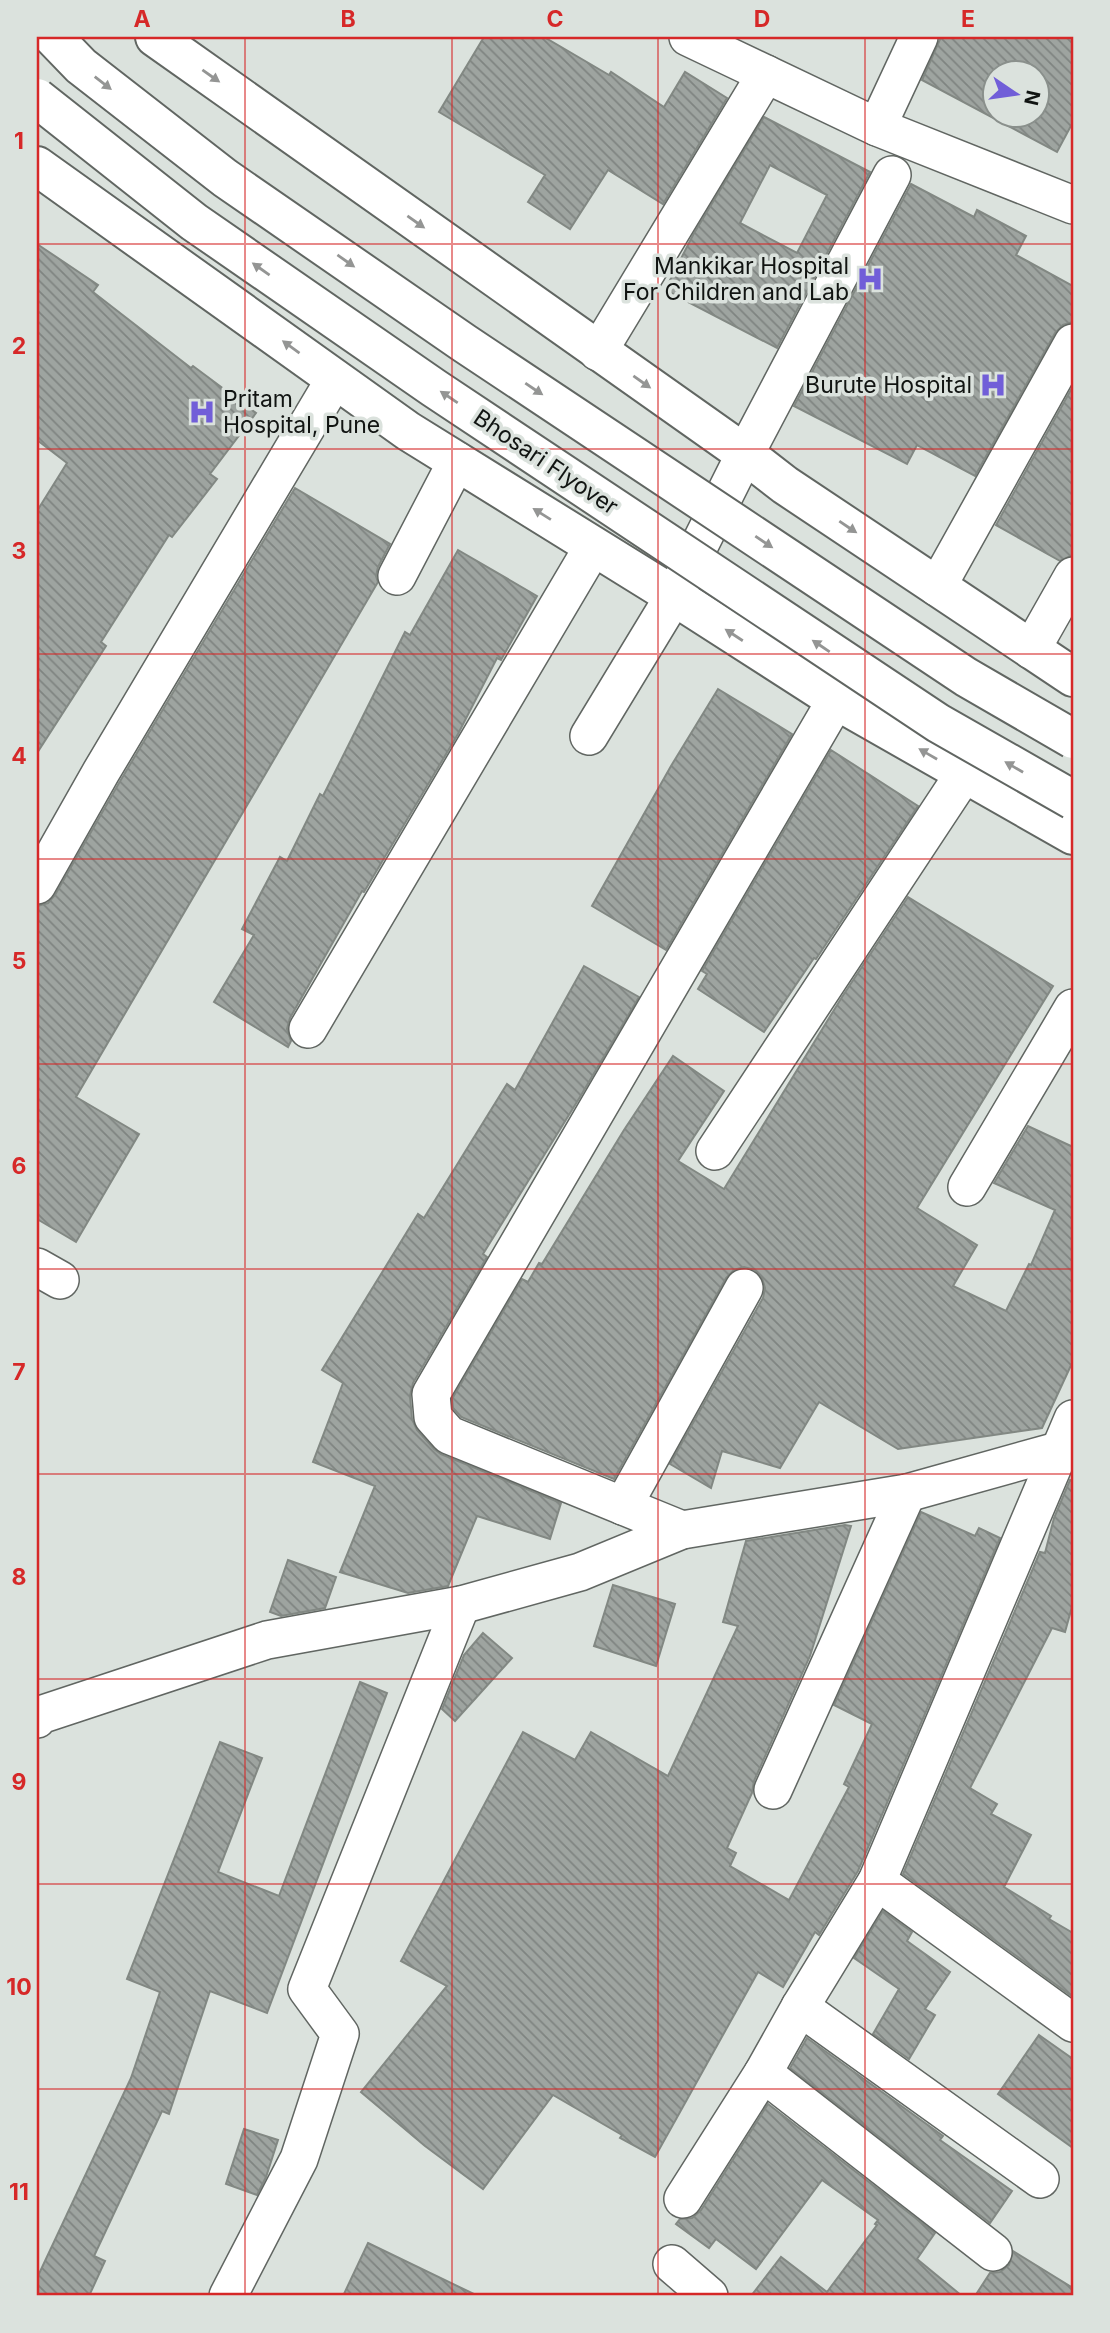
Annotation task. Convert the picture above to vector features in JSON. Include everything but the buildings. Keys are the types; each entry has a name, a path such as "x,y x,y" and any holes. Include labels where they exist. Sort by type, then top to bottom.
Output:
{"main road":[{"path":"53,37 81,66 225,178 453,335 966,677 1073,738"},
{"path":"155,37 785,485 1073,677"},
{"name":"Bhosari Flyover","path":"37,98 45,107 194,222 434,388 938,723 1073,800"},
{"path":"37,166 408,431 836,700 1073,835"}],"street":[{"path":"688,37 877,127 1073,205"},
{"path":"877,127 919,37"},
{"path":"598,352 766,74"},
{"path":"589,736 674,596 745,454 892,175"},
{"path":"937,587 1073,343"},
{"path":"37,885 100,772 335,379"},
{"path":"397,576 457,461"},
{"path":"307,1029 593,547"},
{"path":"1031,650 1073,576"},
{"path":"682,1530 449,1435 433,1417 431,1394 836,700"},
{"path":"715,1151 964,774"},
{"path":"967,1187 1073,1007"},
{"path":"623,1506 744,1288"},
{"path":"37,1719 40,1715 267,1640 461,1605 580,1572 682,1530 907,1493 1069,1439"},
{"path":"683,2199 763,2073 877,1881 1069,1439"},
{"path":"773,1790 907,1493"},
{"path":"229,2296 299,2159 340,2035 307,1989 461,1605"},
{"path":"877,1881 1073,2023"},
{"path":"800,2007 1040,2179"},
{"path":"763,2073 993,2252"},
{"path":"672,2264 709,2296"}],"place":[{"name":"Mankikar Hospital For Children and Lab","path":"870,279"},
{"name":"Burute Hospital","path":"993,385"},
{"name":"Pritam Hospital, Pune","path":"202,412"}]}
